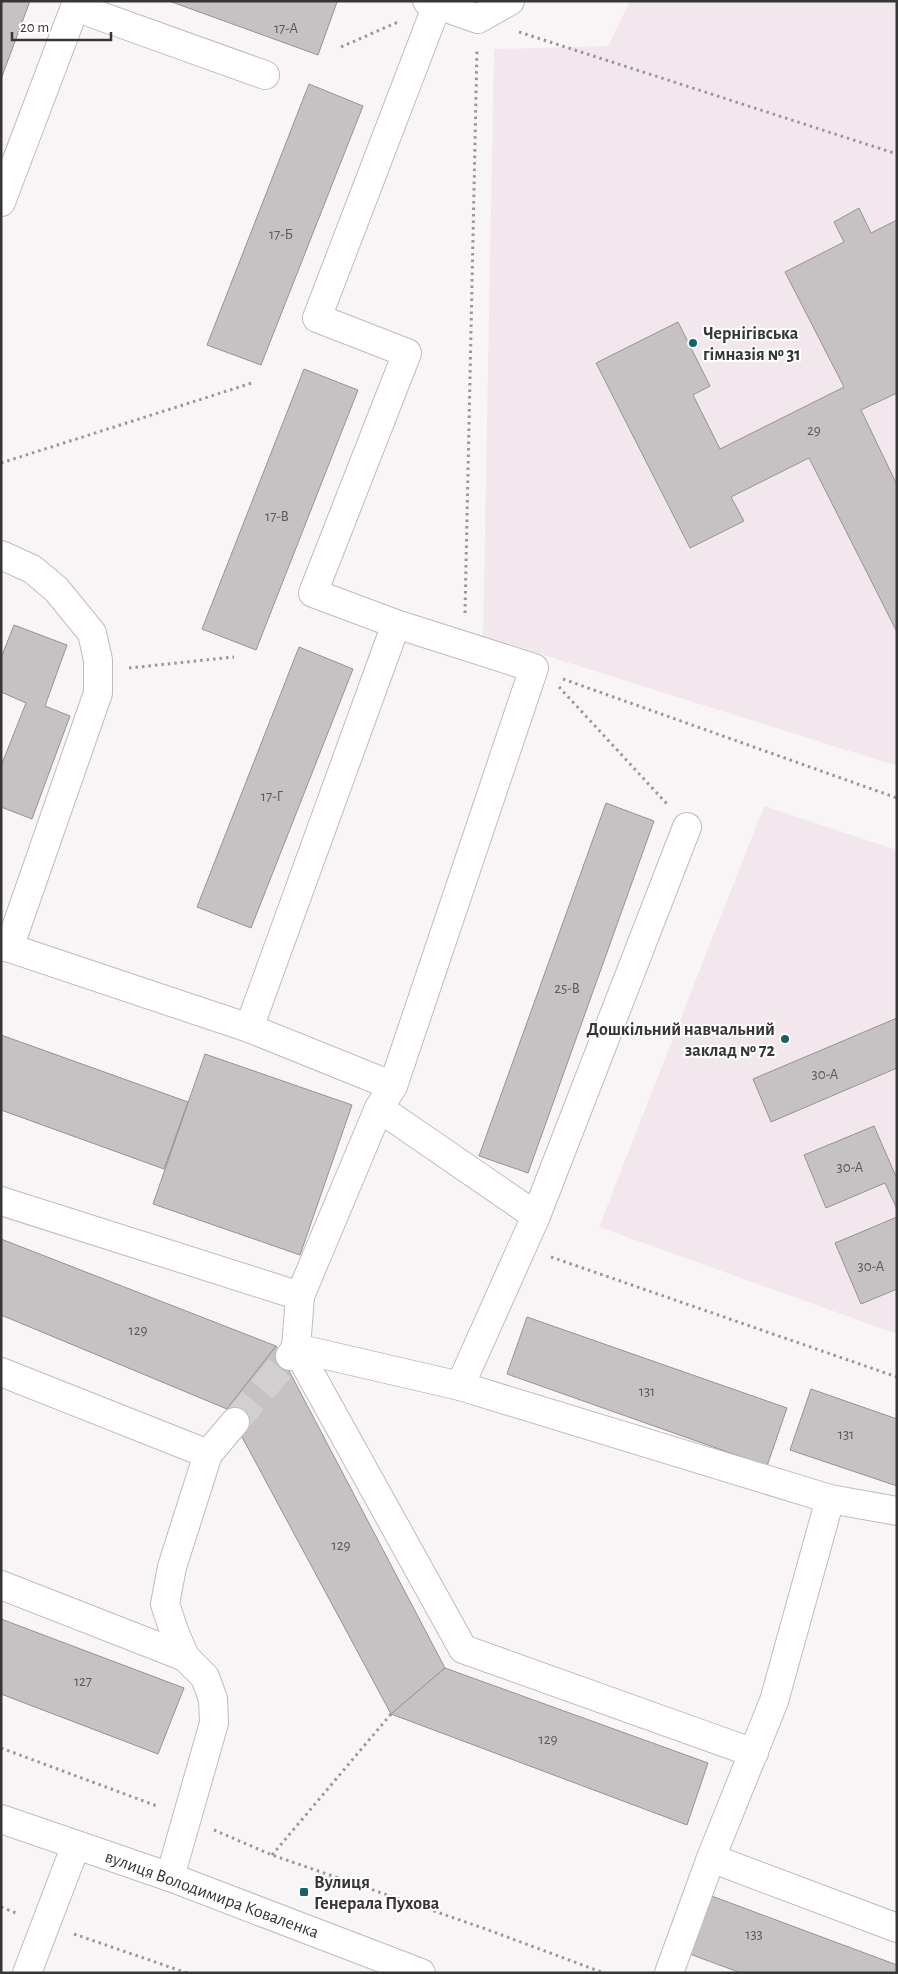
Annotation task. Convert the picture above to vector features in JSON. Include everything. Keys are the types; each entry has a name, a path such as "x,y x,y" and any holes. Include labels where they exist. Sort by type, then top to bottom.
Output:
{"street":[{"path":"510,1 478,19 432,3 317,318 407,353 313,593 396,624 539,670 393,1086 379,1108 300,1296 290,1355 463,1649 754,1753"},
{"path":"1,202 75,7 265,75"},
{"path":"1,555 32,569 56,589 92,633 98,660 98,693 5,946 249,1028 393,1086"},
{"path":"249,1028 396,624"},
{"path":"460,1386 536,1216 687,827"},
{"path":"379,1108 536,1216"},
{"path":"1,1201 300,1296"},
{"path":"290,1355 460,1386 830,1499 897,1511"},
{"path":"1,1372 208,1454"},
{"path":"185,1657 165,1604 172,1567 208,1454 235,1422"},
{"path":"669,1973 711,1858 774,1701 830,1499"},
{"path":"1,1584 185,1657 206,1677 213,1699 214,1724 170,1877"},
{"name":"вулиця Володимира Коваленка","path":"1,1819 170,1877 421,1973"},
{"path":"27,1973 76,1845"},
{"path":"711,1858 897,1928"}],"path":[{"path":"341,47 432,3"},
{"path":"465,646 478,19 897,154"},
{"path":"1,463 252,383"},
{"path":"98,672 234,657"},
{"path":"539,670 897,798"},
{"path":"539,670 687,827"},
{"path":"522,1247 897,1377"},
{"path":"272,1855 391,1714"},
{"path":"1,1748 142,1800 272,1855 483,1928 604,1973"},
{"path":"46,1924 187,1973"}],"shaded area":[{"name":"Чернігівська гімназія № 31","path":"630,1 897,1 897,766 483,636 494,49 608,46"},
{"name":"Дошкільний навчальний заклад № 72","path":"764,806 897,850 897,1334 599,1227"}],"building":[{"path":"1,1 30,1 1,79"},
{"path":"169,1 336,1 337,2 318,55"},
{"path":"309,84 363,106 261,365 207,345"},
{"path":"859,208 871,233 897,220 897,393 861,410 897,485 897,632 809,458 731,497 744,521 690,548 596,363 678,322 710,386 693,395 720,449 844,387 785,272 844,242 834,222"},
{"path":"304,369 358,390 256,650 202,629"},
{"path":"14,625 67,645 45,706 70,716 32,819 1,807 1,766 26,703 1,692 1,658"},
{"path":"299,647 353,669 251,928 197,907"},
{"path":"606,803 654,821 528,1173 479,1156"},
{"path":"897,1018 897,1068 771,1122 753,1079"},
{"path":"1,1035 188,1102 164,1169 1,1110"},
{"path":"205,1054 352,1105 300,1255 153,1204"},
{"path":"874,1126 897,1179 897,1209 885,1183 826,1208 804,1155"},
{"path":"897,1217 897,1289 861,1304 835,1243"},
{"path":"1,1239 276,1346 227,1409 1,1315"},
{"path":"527,1317 787,1408 767,1466 507,1374"},
{"path":"276,1346 445,1668 391,1714 227,1409"},
{"path":"811,1389 897,1419 897,1486 790,1450"},
{"path":"1,1619 184,1688 158,1754 1,1694"},
{"path":"445,1668 708,1763 687,1825 391,1714"},
{"path":"709,1895 897,1965 897,1973 741,1973 687,1953"}],"tunnel":[{"path":"235,1422 285,1362"}],"place":[{"name":"Чернігівська гімназія № 31","path":"693,343"},
{"name":"Дошкільний навчальний заклад № 72","path":"785,1039"},
{"name":"Вулиця Генерала Пухова","path":"304,1892"}]}
